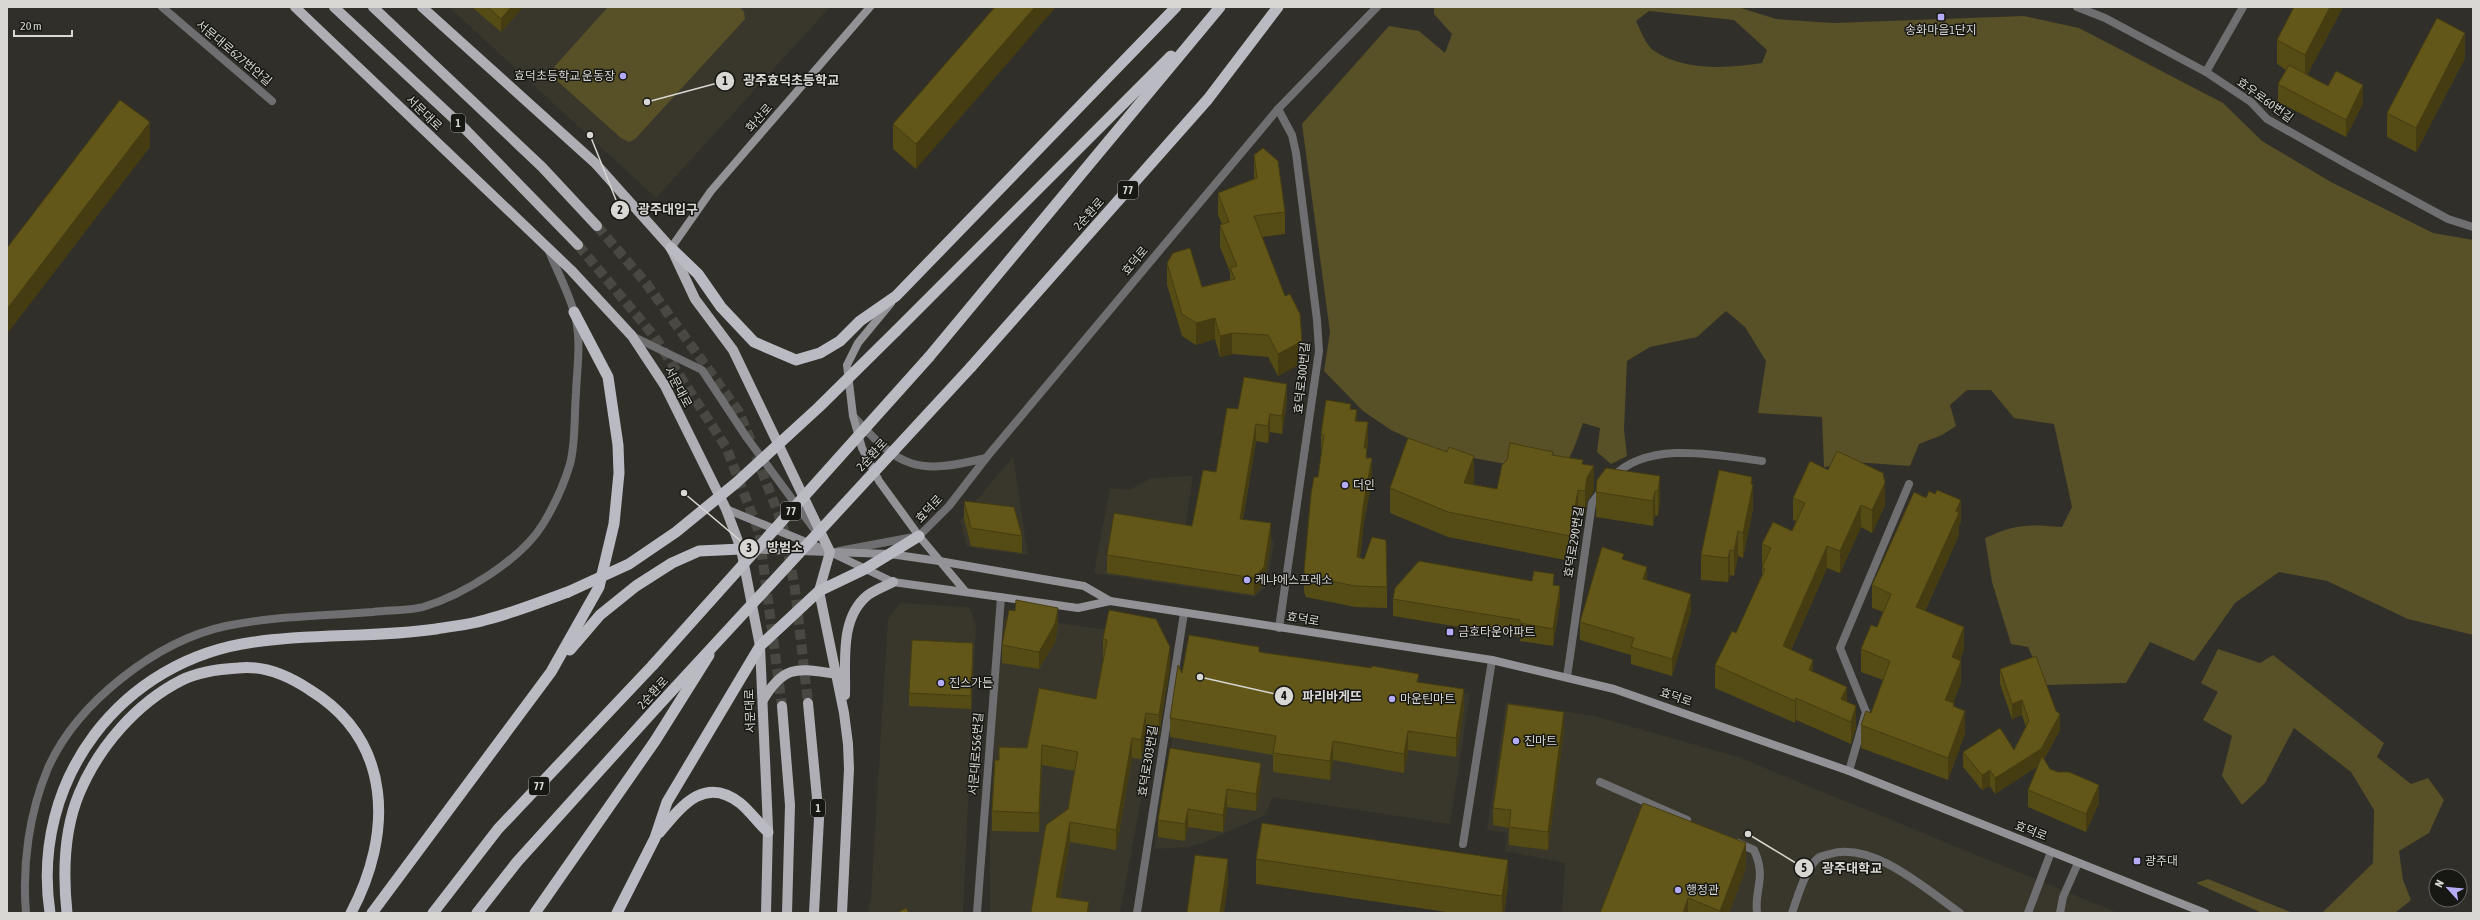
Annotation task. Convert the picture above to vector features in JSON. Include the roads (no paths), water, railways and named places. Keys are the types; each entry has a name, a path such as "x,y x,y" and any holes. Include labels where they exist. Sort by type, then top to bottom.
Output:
{"highway":[{"path":"671,248 698,274 721,307 754,342 796,360 820,352 840,341 860,321 896,296 1176,7"},
{"name":"2순환로","path":"477,913 517,862 657,707 971,367 1208,99 1278,7"},
{"path":"50,913 46,871 50,838 60,795 70,772 100,725 134,693 172,668 203,654 254,642 411,632 484,621 568,592 629,564 676,532 736,483 819,407 1219,8"},
{"name":"2순환로","path":"433,913 498,830 652,665 929,357 1219,8"},
{"path":"551,672 599,587 614,524 619,473 618,445 608,377 574,312"},
{"path":"617,913 655,838 667,802 760,646 819,591 865,569 920,536"},
{"path":"372,913 551,672 600,615 636,586 672,563 699,551 741,549"},
{"path":"535,913 655,742 715,645"},
{"path":"67,913 64,880 71,825 79,795 107,744 153,699 183,680 238,667 264,669 288,678 321,696 341,712 356,732 370,761 378,787 379,821 376,852 369,876 351,913"},
{"path":"655,838 688,800 699,794 709,793 730,797 741,804 768,832"}],"main road":[{"name":"서문대로","path":"295,7 549,251 571,270 632,336 665,386 726,509 741,549 760,646 768,832 766,913"},
{"name":"서문대로","path":"334,7 465,129 578,245"},
{"name":"1","path":"374,7 542,167 597,226"},
{"path":"422,7 595,163 671,248 695,299 733,350 830,552 819,591 844,713 849,769 842,913"},
{"name":"화산로","path":"671,248 711,191 870,7"},
{"path":"896,296 858,343 847,365 853,416 862,448 879,481 939,561 965,591"},
{"name":"효덕로","path":"726,509 830,552 893,582 1078,608 1110,601"},
{"path":"741,549 830,552"},
{"name":"효덕로","path":"830,552 890,554 1084,586 1110,601 1492,660 1621,691 1849,771 2205,913"},
{"path":"844,713 847,628 856,608 869,595 893,582"},
{"path":"762,700 772,685 790,671 812,669 837,674"},
{"name":"1","path":"808,704 819,819 814,913"},
{"path":"782,706 790,805 787,913"}],"street":[{"name":"서문대로627번안길","path":"162,7 272,101"},
{"name":"효덕로","path":"920,536 949,506 986,458 1278,109 1377,7"},
{"name":"효우로60번길","path":"2077,7 2105,18 2206,72 2251,102 2273,122 2354,168 2448,219 2473,227"},
{"path":"2206,72 2243,7"},
{"name":"효덕로300번길","path":"1278,109 1292,135 1296,153 1317,320 1319,351 1279,628"},
{"path":"26,913 27,849 34,808 49,766 71,731 98,699 121,679 147,660 187,640 224,627 422,607 472,587 529,542 543,525 570,463 575,436 579,338 574,312 549,251"},
{"path":"632,336 702,370 747,438 830,552 920,536"},
{"path":"853,416 880,446 902,460 919,467 946,467 986,458"},
{"name":"효덕로290번길","path":"1567,677 1592,503 1603,487 1620,469 1635,460 1665,455 1697,453 1762,461"},
{"path":"1849,771 1866,712 1840,648 1910,484"},
{"name":"서문대로556번길","path":"977,913 1001,597"},
{"name":"효덕로303번길","path":"1137,913 1184,613"},
{"path":"1463,844 1492,660"},
{"path":"1600,782 1698,825"},
{"path":"1726,838 1754,850 1760,863 1761,875 1757,913"},
{"path":"1792,913 1802,882 1818,858 1841,851 1858,852 1898,869 1960,913"},
{"path":"2028,913 2051,852"},
{"path":"2060,913 2063,897 2078,863"}],"tunnel":[{"path":"597,226 646,283 739,412 751,441"},
{"path":"578,245 654,336 726,447 759,532 782,706"},
{"path":"756,456 783,526 795,589 808,703"}],"place":[{"name":"송화마을1단지","path":"1941,17"},
{"name":"효덕초등학교 운동장","path":"623,76"},
{"name":"광주효덕초등학교","path":"647,102"},
{"name":"광주대입구","path":"590,135"},
{"name":"더인","path":"1345,485"},
{"name":"방범소","path":"684,493"},
{"name":"케냐에스프레소","path":"1247,580"},
{"name":"금호타운아파트","path":"1450,632"},
{"name":"파리바게뜨","path":"1200,677"},
{"name":"진스가든","path":"941,683"},
{"name":"마운틴마트","path":"1392,699"},
{"name":"진마트","path":"1516,741"},
{"name":"광주대학교","path":"1748,834"},
{"name":"광주대","path":"2137,861"},
{"name":"행정관","path":"1678,890"}]}
